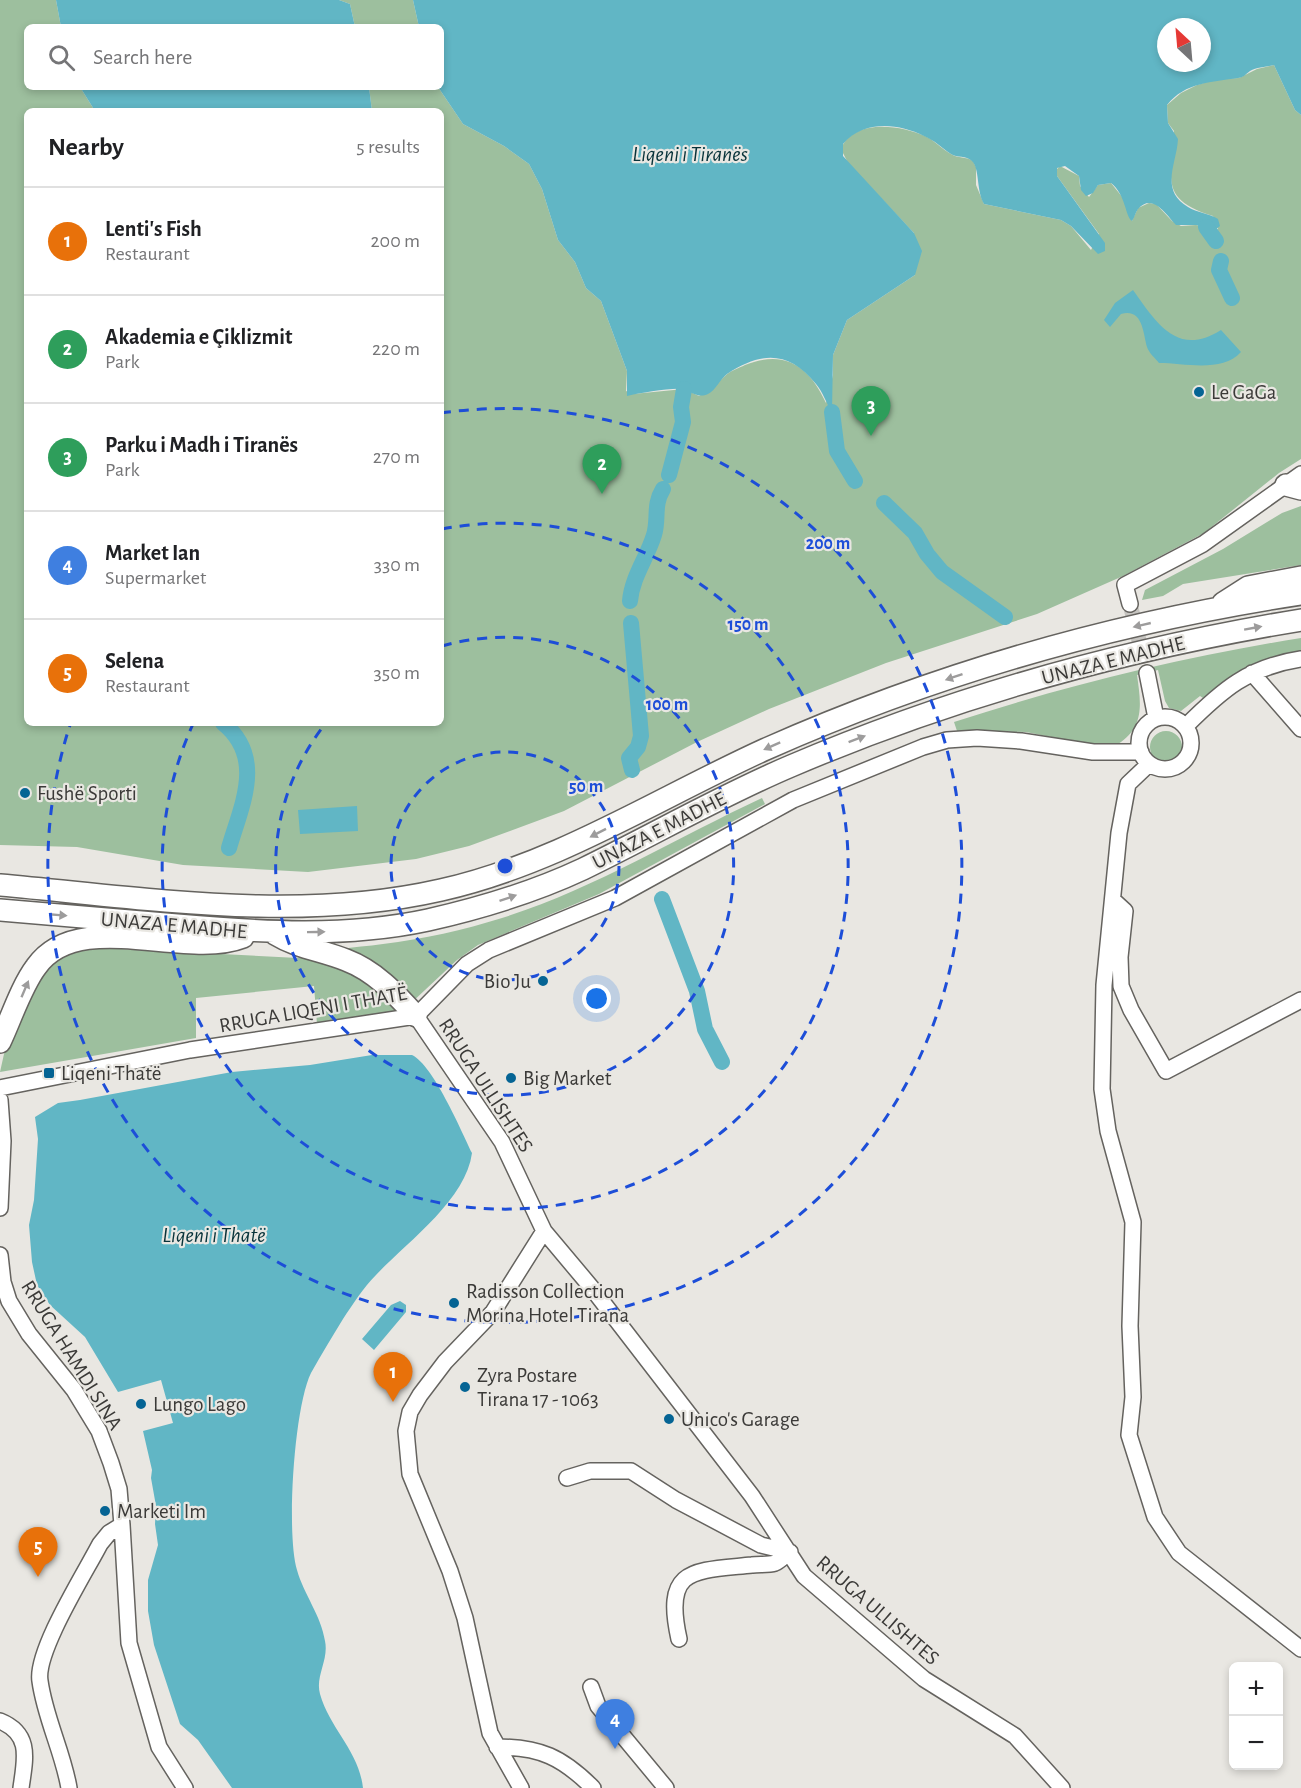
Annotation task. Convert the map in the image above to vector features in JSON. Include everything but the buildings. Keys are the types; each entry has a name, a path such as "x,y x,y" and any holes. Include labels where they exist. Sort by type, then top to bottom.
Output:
{"highway":[{"path":"1215,609 1248,587 1301,577"},
{"name":"UNAZA E MADHE","path":"0,885 237,905 307,907 364,903 441,890 511,870 561,851 718,771 856,711 1031,653 1215,609 1301,594"},
{"name":"UNAZA E MADHE","path":"0,910 265,932 324,932 425,921 495,903 581,870 744,787 930,711 1090,663 1206,637 1301,620"},
{"path":"0,1042 36,965 67,945 110,936 201,944 231,942 265,932 293,945 346,960 364,969 384,983 416,1016"}],"street":[{"path":"1130,604 1125,585 1203,544 1296,483"},
{"path":"1186,726 1219,693 1252,673 1280,663 1301,659"},
{"path":"1147,673 1156,718"},
{"path":"1252,673 1301,729"},
{"path":"1172,717 1186,726 1192,742 1185,760 1176,767 1162,770 1145,758 1139,738 1141,732 1156,718 1172,717"},
{"name":"RRUGA LIQENI I THATË","path":"0,1088 190,1050 416,1016 467,964 489,950 615,898 793,800 923,747 947,740 977,738 1021,741 1145,758"},
{"path":"1145,758 1128,784 1119,833 1104,985 1102,1089 1108,1131 1133,1222 1130,1326 1133,1397 1129,1435 1155,1517 1179,1553 1301,1649"},
{"path":"1113,900 1125,911 1120,957 1125,998 1166,1071 1301,1000"},
{"name":"RRUGA ULLISHTES","path":"416,1016 502,1142 544,1231 591,1287 719,1453 790,1552 804,1576 924,1679 1015,1736 1062,1788"},
{"path":"0,1100 3,1141 0,1208"},
{"path":"521,1788 490,1733 465,1618 450,1571 410,1474 405,1431 410,1412 420,1395 446,1362 493,1312 544,1231"},
{"name":"RRUGA HAMDI SINA","path":"0,1255 3,1282 9,1301 29,1334 74,1390 99,1431 118,1490 129,1643 159,1748 185,1788"},
{"path":"567,1478 590,1471 631,1472 676,1500 762,1545 790,1552"},
{"path":"69,1788 65,1763 39,1680 40,1666 47,1646 100,1544 109,1533 122,1525"},
{"path":"679,1639 675,1621 676,1590 691,1573 776,1563 790,1552"},
{"path":"591,1687 598,1706 666,1788"},
{"path":"0,1721 19,1733 24,1744 21,1788"},
{"path":"497,1747 531,1748 547,1753 568,1766 593,1788"}],"green space":[{"path":"0,0 56,0 60,24 24,24 24,90 82,90 93,108 24,108 24,726 444,726 444,108 372,108 369,90 440,90 463,124 504,146 529,164 542,189 558,240 575,262 586,288 601,301 627,371 626,391 633,394 684,389 699,396 727,374 745,365 772,359 784,360 803,370 812,379 826,403 833,375 833,355 847,320 915,275 914,233 848,163 841,149 847,139 856,132 867,128 891,127 925,136 954,156 973,161 976,167 976,185 984,204 1061,220 1071,226 1091,250 1099,234 1055,171 1060,166 1079,176 1080,186 1089,197 1098,185 1111,183 1123,198 1132,221 1138,208 1149,203 1156,204 1172,221 1181,226 1196,225 1218,229 1213,216 1183,202 1172,185 1174,131 1168,123 1167,105 1181,93 1197,85 1217,79 1239,78 1257,69 1274,65 1295,110 1301,115 1301,459 1279,473 1204,533 1123,576 1037,614 886,663 769,709 697,742 564,811 469,846 416,859 308,872 183,865 77,847 0,845"},
{"path":"339,0 413,0 418,24 354,24 350,4"},
{"path":"1301,506 1301,565 1183,584 1163,596 1142,600 1145,590 1223,549 1282,513"},
{"path":"1301,638 1301,653 1274,658 1248,668 1225,681 1203,698 1200,696 1181,711 1169,708 1165,701 1158,670 1137,675 1140,705 1137,722 1127,737 1118,744 1092,745 1026,732 957,731 954,722 1126,673"},
{"path":"1166,731 1177,736 1182,747 1177,758 1166,763 1155,758 1150,747 1155,736"},
{"path":"762,798 765,804 599,894 478,945 457,960 409,1005 392,1015 317,1024 314,986 196,998 196,1038 0,1072 8,1036 40,967 82,947 298,958 329,951 443,934 502,918 569,893"}],"water":[{"path":"56,0 339,0 350,4 354,24 60,24"},
{"name":"Liqeni i Tiranës","path":"413,0 1301,0 1301,115 1295,110 1274,65 1250,71 1240,78 1191,87 1174,97 1167,105 1168,123 1178,139 1172,176 1174,193 1188,207 1218,219 1220,226 1215,230 1196,225 1176,225 1159,207 1149,203 1138,209 1132,221 1120,193 1111,183 1098,185 1093,193 1086,196 1081,190 1079,176 1065,166 1057,168 1057,176 1105,243 1105,251 1098,254 1071,226 1061,220 984,204 972,161 953,155 928,138 892,126 871,127 851,136 843,144 843,156 914,233 922,251 915,275 847,320 833,355 832,412 818,387 806,373 796,365 774,358 763,358 740,366 727,374 708,394 698,395 676,389 627,396 627,371 601,301 586,288 575,262 558,240 542,189 529,164 504,146 463,124 440,90 444,90 444,24 418,24"},
{"path":"82,90 369,90 372,108 93,108"},
{"path":"1133,290 1150,314 1169,332 1180,338 1192,340 1206,338 1221,330 1241,352 1233,359 1214,365 1159,363 1148,349 1138,318 1128,313 1121,314 1110,327 1104,320 1115,303"},
{"path":"357,806 358,831 300,834 298,810"},
{"name":"Liqeni i Thatë","path":"372,1055 412,1055 420,1061 446,1099 472,1153 459,1187 447,1204 358,1296 311,1373 300,1413 292,1501 294,1553 300,1579 320,1622 325,1641 325,1655 319,1681 320,1694 330,1718 356,1763 363,1788 232,1788 198,1740 180,1724 154,1645 148,1611 148,1580 158,1545 152,1470 143,1431 173,1423 161,1380 118,1392 85,1337 50,1305 37,1285 32,1262 29,1225 34,1200 38,1139 35,1117 58,1103 232,1072 310,1065"},
{"path":"400,1301 406,1305 406,1312 374,1350 362,1339 391,1305"}],"waterway":[{"path":"1206,227 1216,241"},
{"path":"1221,261 1219,270 1232,298"},
{"path":"669,475 683,422 681,407 684,389"},
{"path":"832,412 837,451 855,481"},
{"path":"630,601 631,592 654,535 657,506 663,489"},
{"path":"884,503 915,533 927,554 942,572 1005,617"},
{"path":"631,623 641,736 638,747 629,758 632,770"},
{"path":"226,726 244,751 247,767 244,799 229,848"},
{"path":"662,899 697,991 705,1029 722,1062"}],"tunnel":[{"path":"1130,604 1147,673"}],"place":[{"name":"Le GaGa","path":"1199,392"},
{"name":"Parku i Madh i Tiranës","path":"871,436"},
{"name":"Akademia e Çiklizmit","path":"602,494"},
{"name":"Fushë Sporti","path":"25,793"},
{"name":"Bio Ju","path":"543,981"},
{"name":"Liqeni Thatë","path":"49,1073"},
{"name":"Big Market","path":"511,1078"},
{"name":"Radisson Collection Morina Hotel Tirana","path":"454,1303"},
{"name":"Zyra Postare Tirana 17 - 1063","path":"465,1387"},
{"name":"Lenti's Fish","path":"393,1402"},
{"name":"Lungo Lago","path":"141,1404"},
{"name":"Unico's Garage","path":"669,1419"},
{"name":"Marketi Im","path":"105,1511"},
{"name":"Selena","path":"38,1577"},
{"name":"Market Ian","path":"615,1749"}]}
